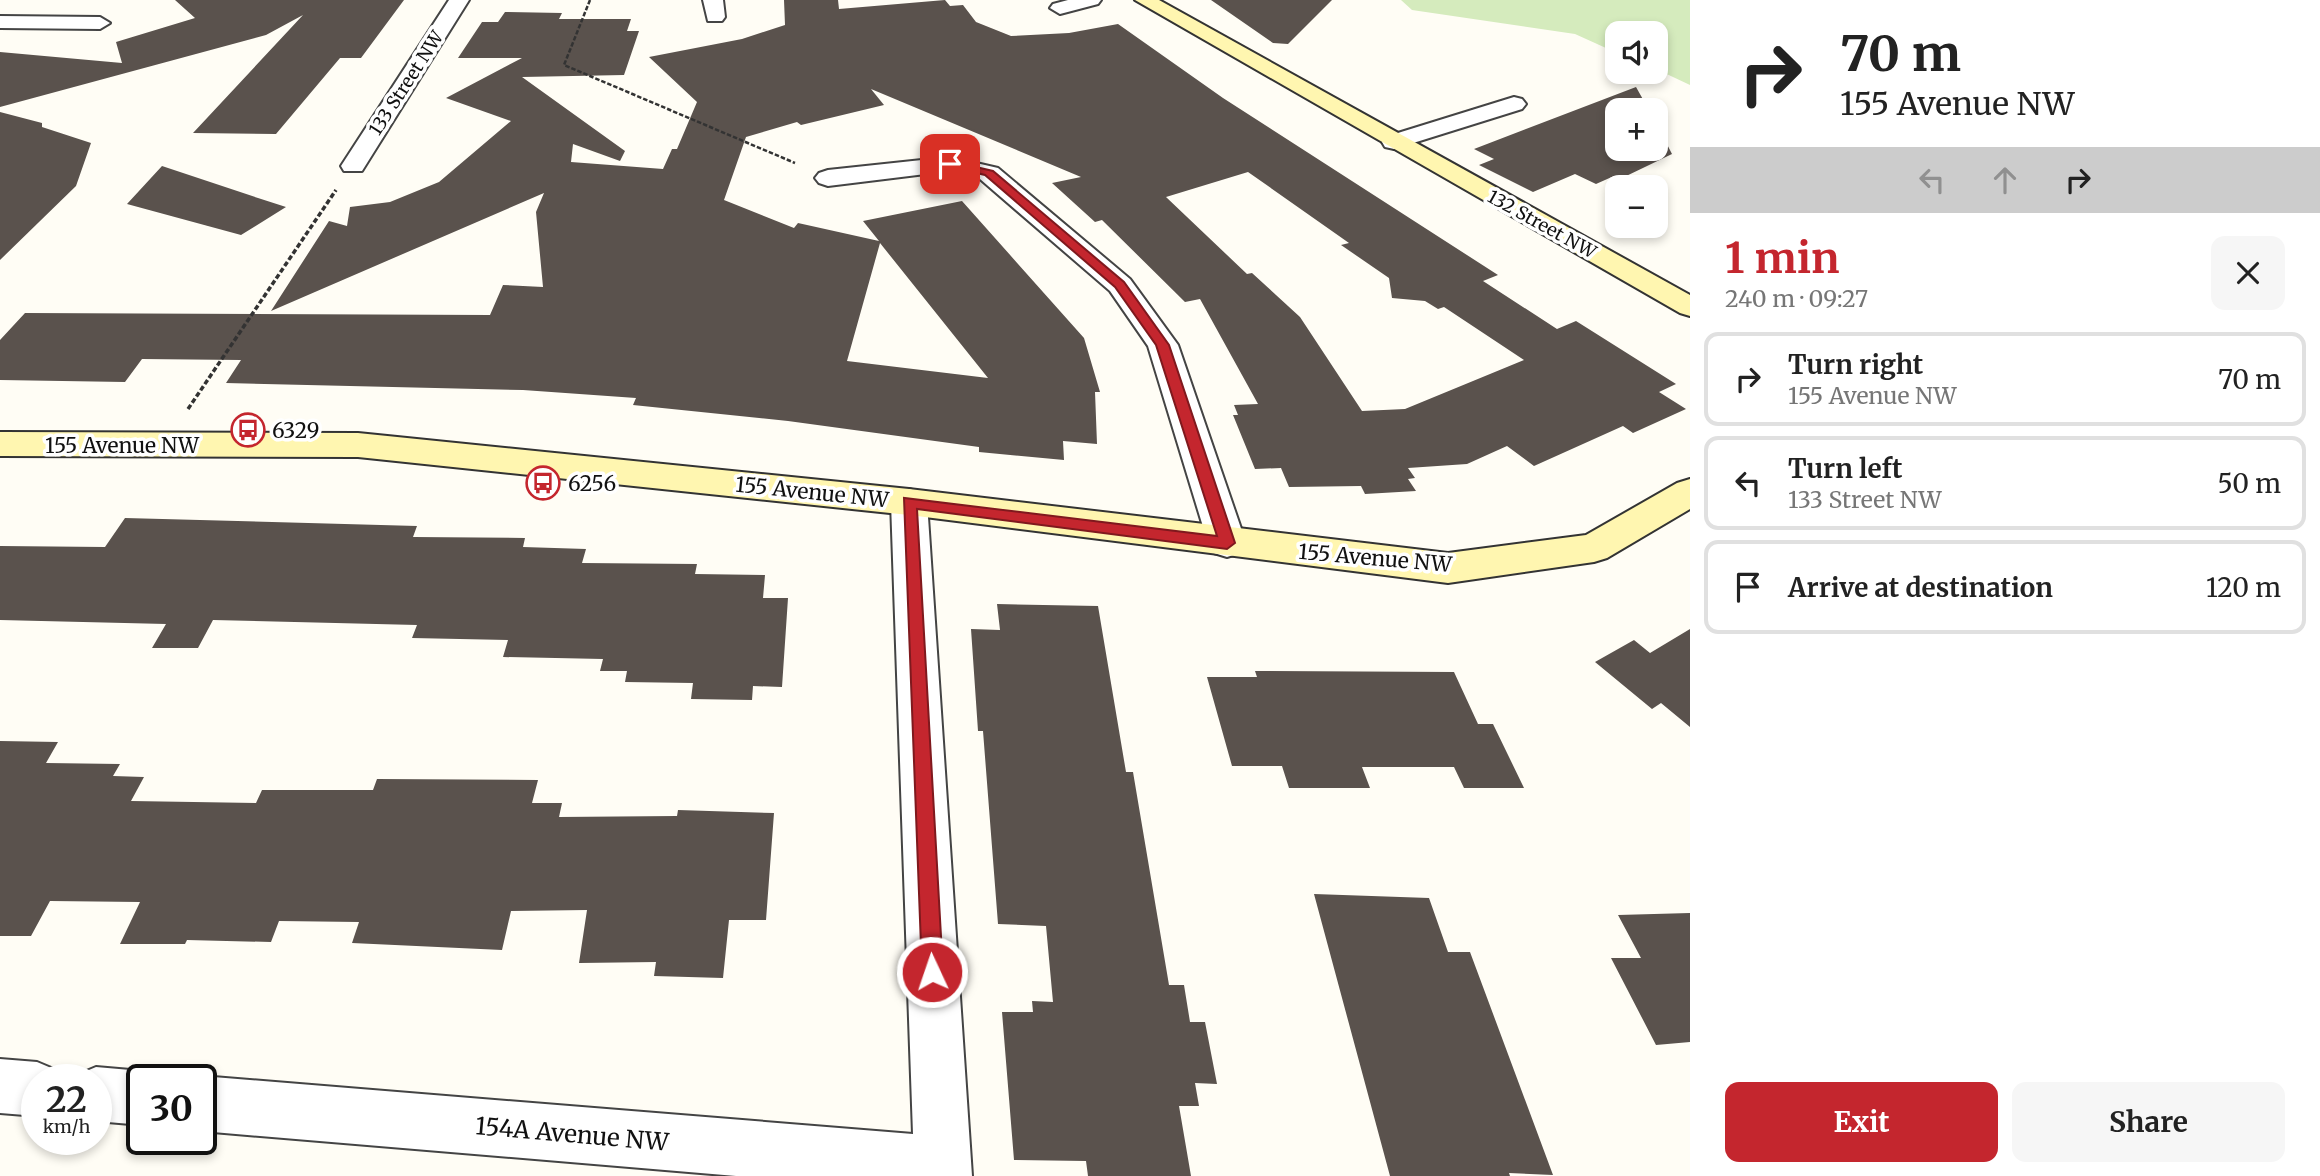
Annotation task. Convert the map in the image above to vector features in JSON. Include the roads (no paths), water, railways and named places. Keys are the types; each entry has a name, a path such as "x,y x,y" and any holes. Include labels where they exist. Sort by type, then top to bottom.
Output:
{"street":[{"name":"133 Street NW","path":"353,166 459,0"},
{"path":"1060,8 1091,0"},
{"name":"132 Street NW","path":"1145,0 1690,307"},
{"path":"0,22 100,23"},
{"path":"1394,142 1514,104"},
{"path":"828,177 950,164 989,173 1120,285 1163,345 1227,543"},
{"name":"155 Avenue NW","path":"0,444 358,445 909,502 1448,568 1594,548 1690,492"},
{"path":"909,502 942,1171"},
{"path":"0,1086 21,1088"},
{"name":"154A Avenue NW","path":"217,1104 942,1171"}],"place":[{"name":"6329","path":"248,430"},
{"name":"6256","path":"543,483"}]}
